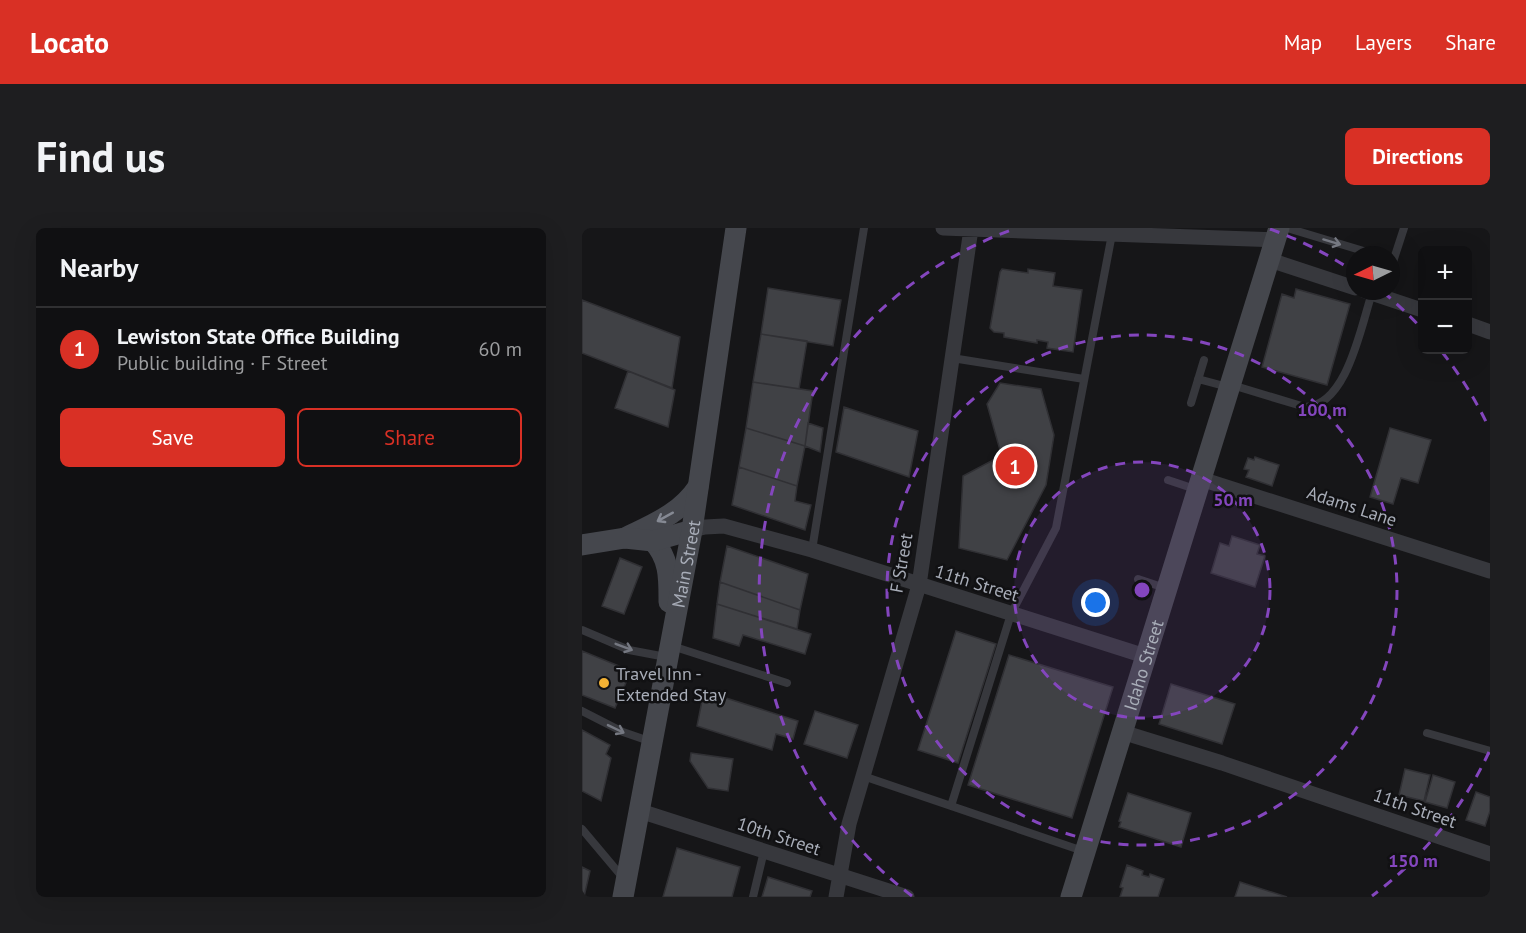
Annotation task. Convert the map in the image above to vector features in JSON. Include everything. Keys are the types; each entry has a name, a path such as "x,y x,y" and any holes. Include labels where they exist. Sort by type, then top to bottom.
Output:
{"main road":[{"name":"Main Street","path":"625,890 692,530 736,228"},
{"name":"Idaho Street","path":"1071,897 1199,484 1278,239"},
{"path":"626,538 672,515 689,500 698,487"},
{"path":"582,545 626,538 653,541 692,530"},
{"path":"653,541 662,552 668,566 669,652"}],"street":[{"path":"943,228 1278,239 1346,282"},
{"name":"F Street","path":"836,897 849,824 919,585 971,229"},
{"path":"1394,300 1418,309"},
{"path":"1472,326 1490,332"},
{"name":"Adams Lane","path":"1199,484 1490,572"},
{"name":"11th Street","path":"692,530 705,526 723,526 812,550 1145,656"},
{"name":"11th Street","path":"1122,732 1222,763 1490,854"},
{"name":"10th Street","path":"640,811 907,897"}],"lane":[{"path":"812,550 864,228"},
{"path":"1398,246 1404,228"},
{"path":"951,806 1011,614 1056,528 1084,379 1106,232"},
{"path":"1278,239 1346,250"},
{"path":"1198,378 1305,406 1324,402 1336,390 1345,375 1372,300"},
{"path":"952,358 1084,379"},
{"path":"1191,403 1204,360"},
{"path":"1168,480 1199,484"},
{"path":"1138,579 1167,588"},
{"path":"582,630 629,650 669,652 787,683"},
{"path":"582,711 623,732 652,742"},
{"path":"1427,733 1490,751"},
{"path":"863,776 1085,851"},
{"path":"582,829 625,890"},
{"path":"753,897 764,851"}],"building":[{"path":"1002,269 1028,273 1028,269 1055,273 1053,286 1082,290 1073,352 1047,348 1048,342 1037,340 1037,343 1004,337 1004,333 994,332 990,328"},
{"path":"768,288 841,300 833,346 761,334"},
{"path":"1296,289 1350,304 1327,385 1262,367 1282,294 1294,298"},
{"path":"582,300 680,337 672,388 582,353"},
{"path":"761,334 807,341 799,389 753,382"},
{"path":"628,371 675,390 668,427 615,408"},
{"path":"753,382 813,391 805,446 746,428"},
{"path":"1000,383 1041,389 1054,435 1046,485 1007,560 959,548 963,476 999,457 1000,450 987,404"},
{"path":"844,407 918,431 909,477 836,452"},
{"path":"808,423 823,428 820,452 805,446"},
{"path":"746,428 805,446 797,486 739,467"},
{"path":"1390,428 1431,440 1418,483 1401,478 1393,504 1370,497"},
{"path":"1255,457 1279,465 1272,486 1246,477 1249,470 1244,469 1248,458 1254,460"},
{"path":"739,467 797,486 795,501 811,505 805,530 732,505"},
{"path":"1232,536 1260,545 1257,554 1265,556 1255,587 1211,573 1220,543 1229,546"},
{"path":"727,546 808,574 800,610 720,582"},
{"path":"620,558 642,567 624,614 602,606"},
{"path":"720,582 800,610 797,629 717,604"},
{"path":"717,604 811,634 805,654 743,635 739,646 713,638"},
{"path":"956,631 996,644 958,763 918,750"},
{"name":"Travel Inn - Extended Stay","path":"582,651 631,671 615,708 582,695"},
{"path":"1009,655 1113,687 1072,818 968,785"},
{"path":"1171,684 1235,704 1222,744 1159,724"},
{"path":"704,691 798,721 793,739 776,734 772,750 697,726"},
{"path":"815,711 858,725 847,758 804,744"},
{"path":"582,730 610,745 606,754 611,758 601,801 582,791"},
{"path":"691,753 733,759 728,791 708,788 690,761"},
{"path":"1405,769 1430,775 1424,801 1399,795"},
{"path":"1433,775 1455,782 1447,808 1425,802"},
{"path":"1476,792 1490,797 1490,811 1485,826 1466,820"},
{"path":"1128,793 1191,813 1181,847 1119,827"},
{"path":"677,848 740,867 732,897 663,897"},
{"path":"1127,865 1143,871 1142,875 1149,877 1150,874 1164,879 1158,897 1120,897 1123,888 1120,887"},
{"path":"582,867 590,871 584,897 582,897"},
{"path":"768,877 812,891 810,897 762,897"},
{"path":"1240,882 1287,897 1235,897"}],"place":[{"name":"Lewiston State Office Building","path":"1015,466"},
{"name":"Travel Inn - Extended Stay","path":"604,683"}]}
